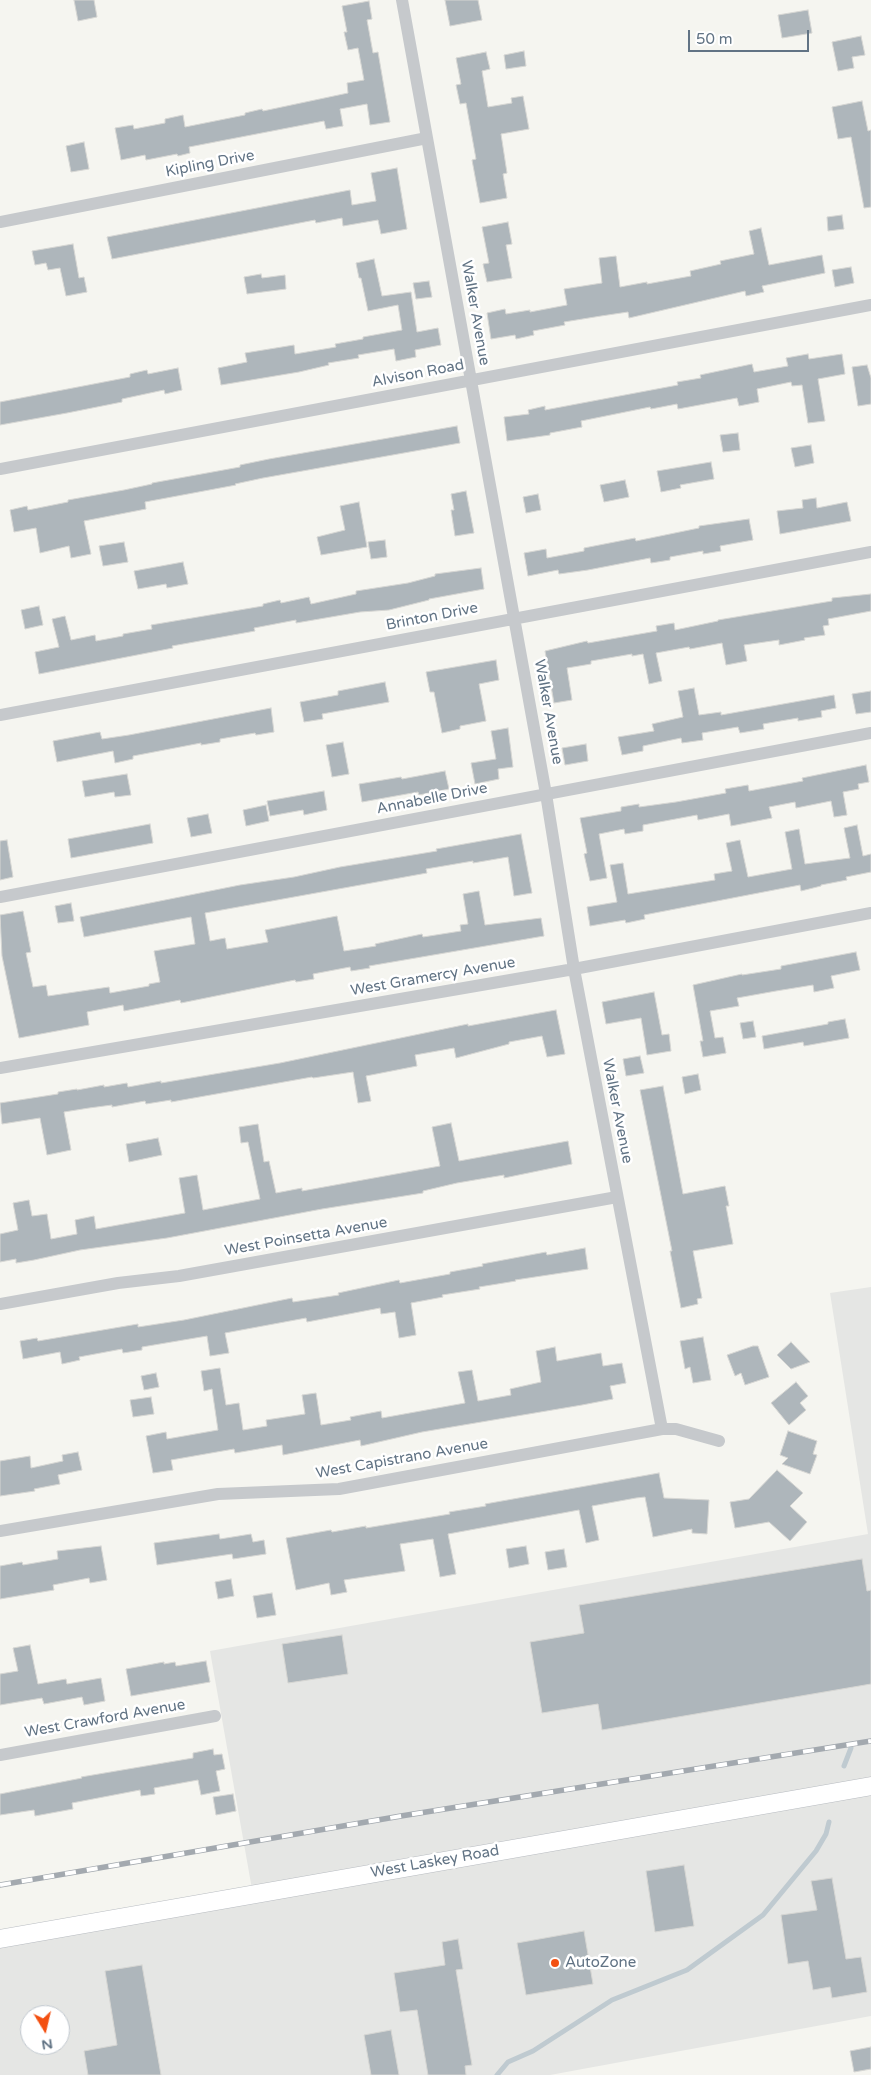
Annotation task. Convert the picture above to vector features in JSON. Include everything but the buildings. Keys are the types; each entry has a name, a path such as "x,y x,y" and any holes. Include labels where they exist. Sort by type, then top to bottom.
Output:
{"main road":[{"name":"West Laskey Road","path":"0,1939 871,1786"}],"street":[{"name":"Walker Avenue","path":"402,0 546,794 574,969 662,1429"},
{"name":"Kipling Drive","path":"0,222 427,138"},
{"name":"Alvison Road","path":"0,469 871,304"},
{"name":"Brinton Drive","path":"0,715 871,552"},
{"name":"Annabelle Drive","path":"0,897 871,733"},
{"name":"West Gramercy Avenue","path":"0,1068 574,969 871,913"},
{"name":"West Poinsetta Avenue","path":"0,1304 118,1284 179,1276 617,1197"},
{"name":"West Capistrano Avenue","path":"0,1531 218,1494 339,1489 662,1429 676,1429 719,1441"},
{"name":"West Crawford Avenue","path":"0,1754 215,1716"}],"shaded area":[{"path":"871,1287 871,2016 550,2075 0,2075 0,1939 253,1895 210,1651 868,1534 830,1293"}],"waterway":[{"path":"844,1766 851,1748"},
{"path":"497,2075 508,2062 533,2051 612,2000 687,1970 763,1915 816,1851 826,1834 829,1822"}],"railway":[{"path":"0,1885 401,1816 871,1741"}],"place":[{"name":"AutoZone","path":"555,1963"}]}
